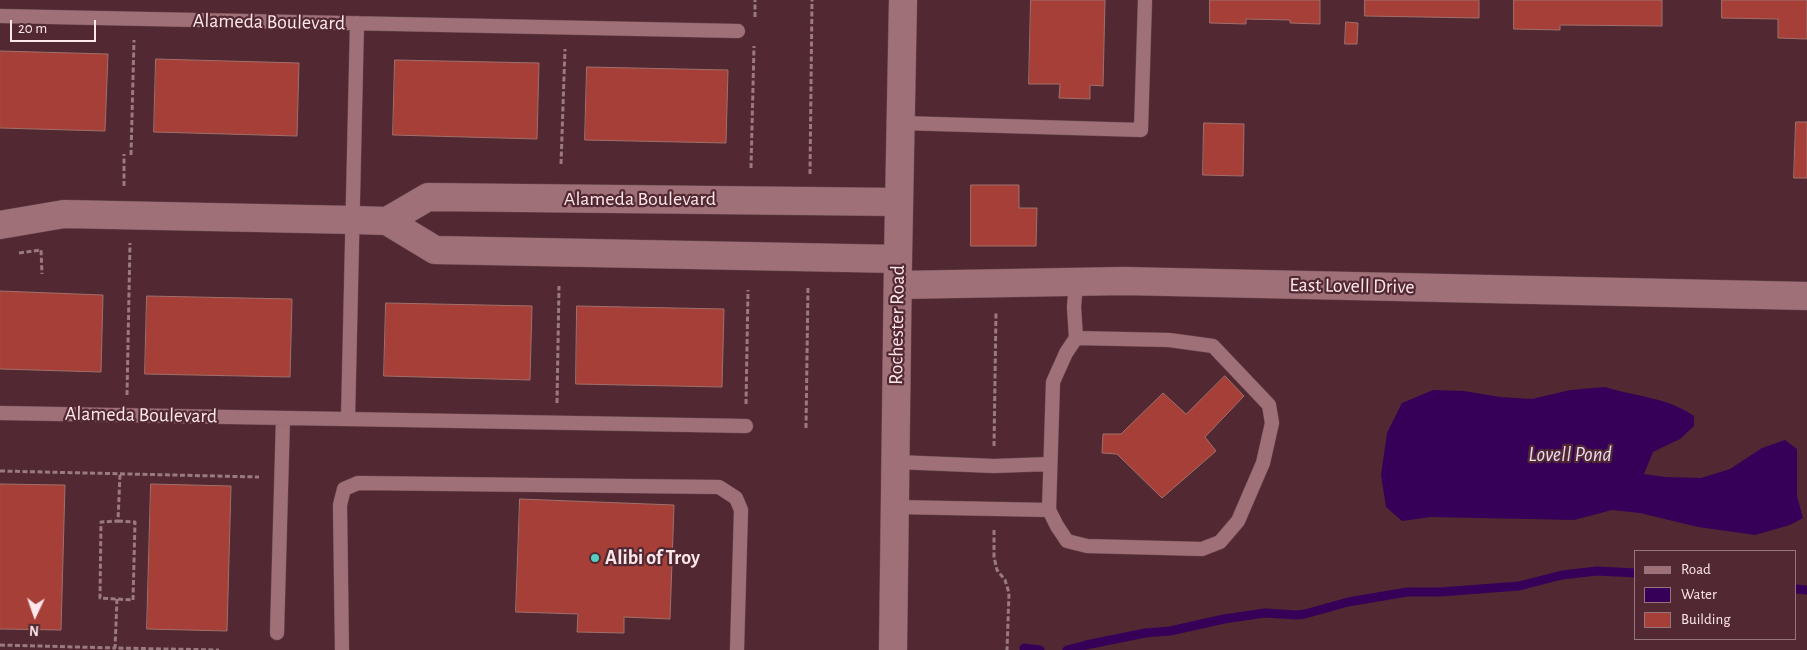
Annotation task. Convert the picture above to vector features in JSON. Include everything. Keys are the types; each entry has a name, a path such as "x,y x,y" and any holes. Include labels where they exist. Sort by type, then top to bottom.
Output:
{"street":[{"name":"Rochester Road","path":"894,650 903,0"},
{"name":"Alameda Boulevard","path":"387,222 428,197 899,202"},
{"path":"0,224 64,214 354,220 387,222 435,250 898,272"},
{"name":"East Lovell Drive","path":"898,272 980,285 1076,282 1189,282 1807,296"}],"lane":[{"path":"901,122 1141,130 1145,0"},
{"name":"Alameda Boulevard","path":"0,16 738,31"},
{"name":"Alameda Boulevard","path":"348,419 357,23"},
{"path":"1076,282 1074,307 1076,338 1066,353 1053,382 1049,510 1056,526 1068,542 1087,546 1202,549 1220,542 1238,521 1263,463 1272,424 1269,405 1212,346 1169,340 1076,338"},
{"name":"Alameda Boulevard","path":"0,412 746,426"},
{"path":"277,633 282,418"},
{"path":"896,462 994,466 1050,464"},
{"path":"342,650 340,505 344,489 358,483 719,487 736,498 741,510 737,650"},
{"path":"896,506 1049,510"}],"path":[{"path":"754,24 755,0"},
{"path":"810,176 812,0"},
{"path":"131,155 134,32"},
{"path":"561,164 565,41"},
{"path":"751,168 754,42"},
{"path":"124,154 124,189"},
{"path":"127,401 130,242"},
{"path":"16,253 41,250 42,274"},
{"path":"806,428 808,282"},
{"path":"556,408 559,286"},
{"path":"746,426 748,290"},
{"path":"994,450 996,305"},
{"path":"0,471 267,477"},
{"path":"118,522 120,474"},
{"path":"101,522 118,522 135,522 133,600 100,598 101,522"},
{"path":"994,522 994,557 1009,593 1007,650"},
{"path":"115,648 117,599"},
{"path":"0,645 219,650"}],"water":[{"name":"Lovell Pond","path":"1605,387 1662,401 1694,416 1694,426 1680,439 1653,452 1644,474 1701,478 1730,469 1762,448 1785,440 1797,449 1797,496 1803,518 1790,525 1755,535 1698,527 1640,513 1612,510 1574,520 1431,517 1402,521 1386,507 1381,475 1387,433 1402,403 1433,390 1464,391 1500,397 1532,399 1570,390"}],"building":[{"path":"1031,0 1105,0 1103,86 1090,85 1090,99 1059,98 1060,84 1029,84"},
{"path":"1210,0 1320,0 1320,24 1290,23 1290,20 1246,19 1246,24 1210,23"},
{"path":"1365,0 1479,0 1479,18 1365,16"},
{"path":"1514,0 1662,0 1662,26 1560,25 1560,30 1514,29"},
{"path":"1722,0 1807,0 1807,39 1778,38 1778,19 1722,18"},
{"path":"1346,22 1358,23 1357,44 1345,44"},
{"path":"0,51 108,54 105,131 0,128"},
{"path":"156,59 299,63 297,136 154,132"},
{"path":"395,60 539,63 537,139 393,135"},
{"path":"587,67 728,70 726,143 585,140"},
{"path":"1796,122 1807,122 1807,178 1794,178"},
{"path":"1204,123 1244,124 1243,176 1203,175"},
{"path":"971,185 1019,185 1019,208 1037,208 1036,246 971,246"},
{"path":"0,291 103,295 101,372 0,369"},
{"path":"147,296 292,299 290,377 145,374"},
{"path":"386,303 532,306 530,380 384,376"},
{"path":"577,306 724,309 722,387 576,384"},
{"path":"1225,376 1244,396 1205,437 1216,451 1162,498 1117,454 1102,453 1103,434 1121,434 1163,393 1186,414"},
{"path":"0,484 65,485 61,630 0,629"},
{"path":"151,484 231,486 227,631 147,629"},
{"name":"Alibi of Troy","path":"520,499 674,505 670,619 624,617 624,633 577,632 578,614 516,612"}],"waterway":[{"path":"1067,650 1145,633 1170,631 1224,619 1265,613 1305,614 1348,602 1407,592 1440,592 1519,586 1562,575 1597,571 1634,573"},
{"path":"1797,589 1807,590"},
{"path":"1024,648 1040,650"}],"place":[{"name":"Alibi of Troy","path":"595,558"}]}
